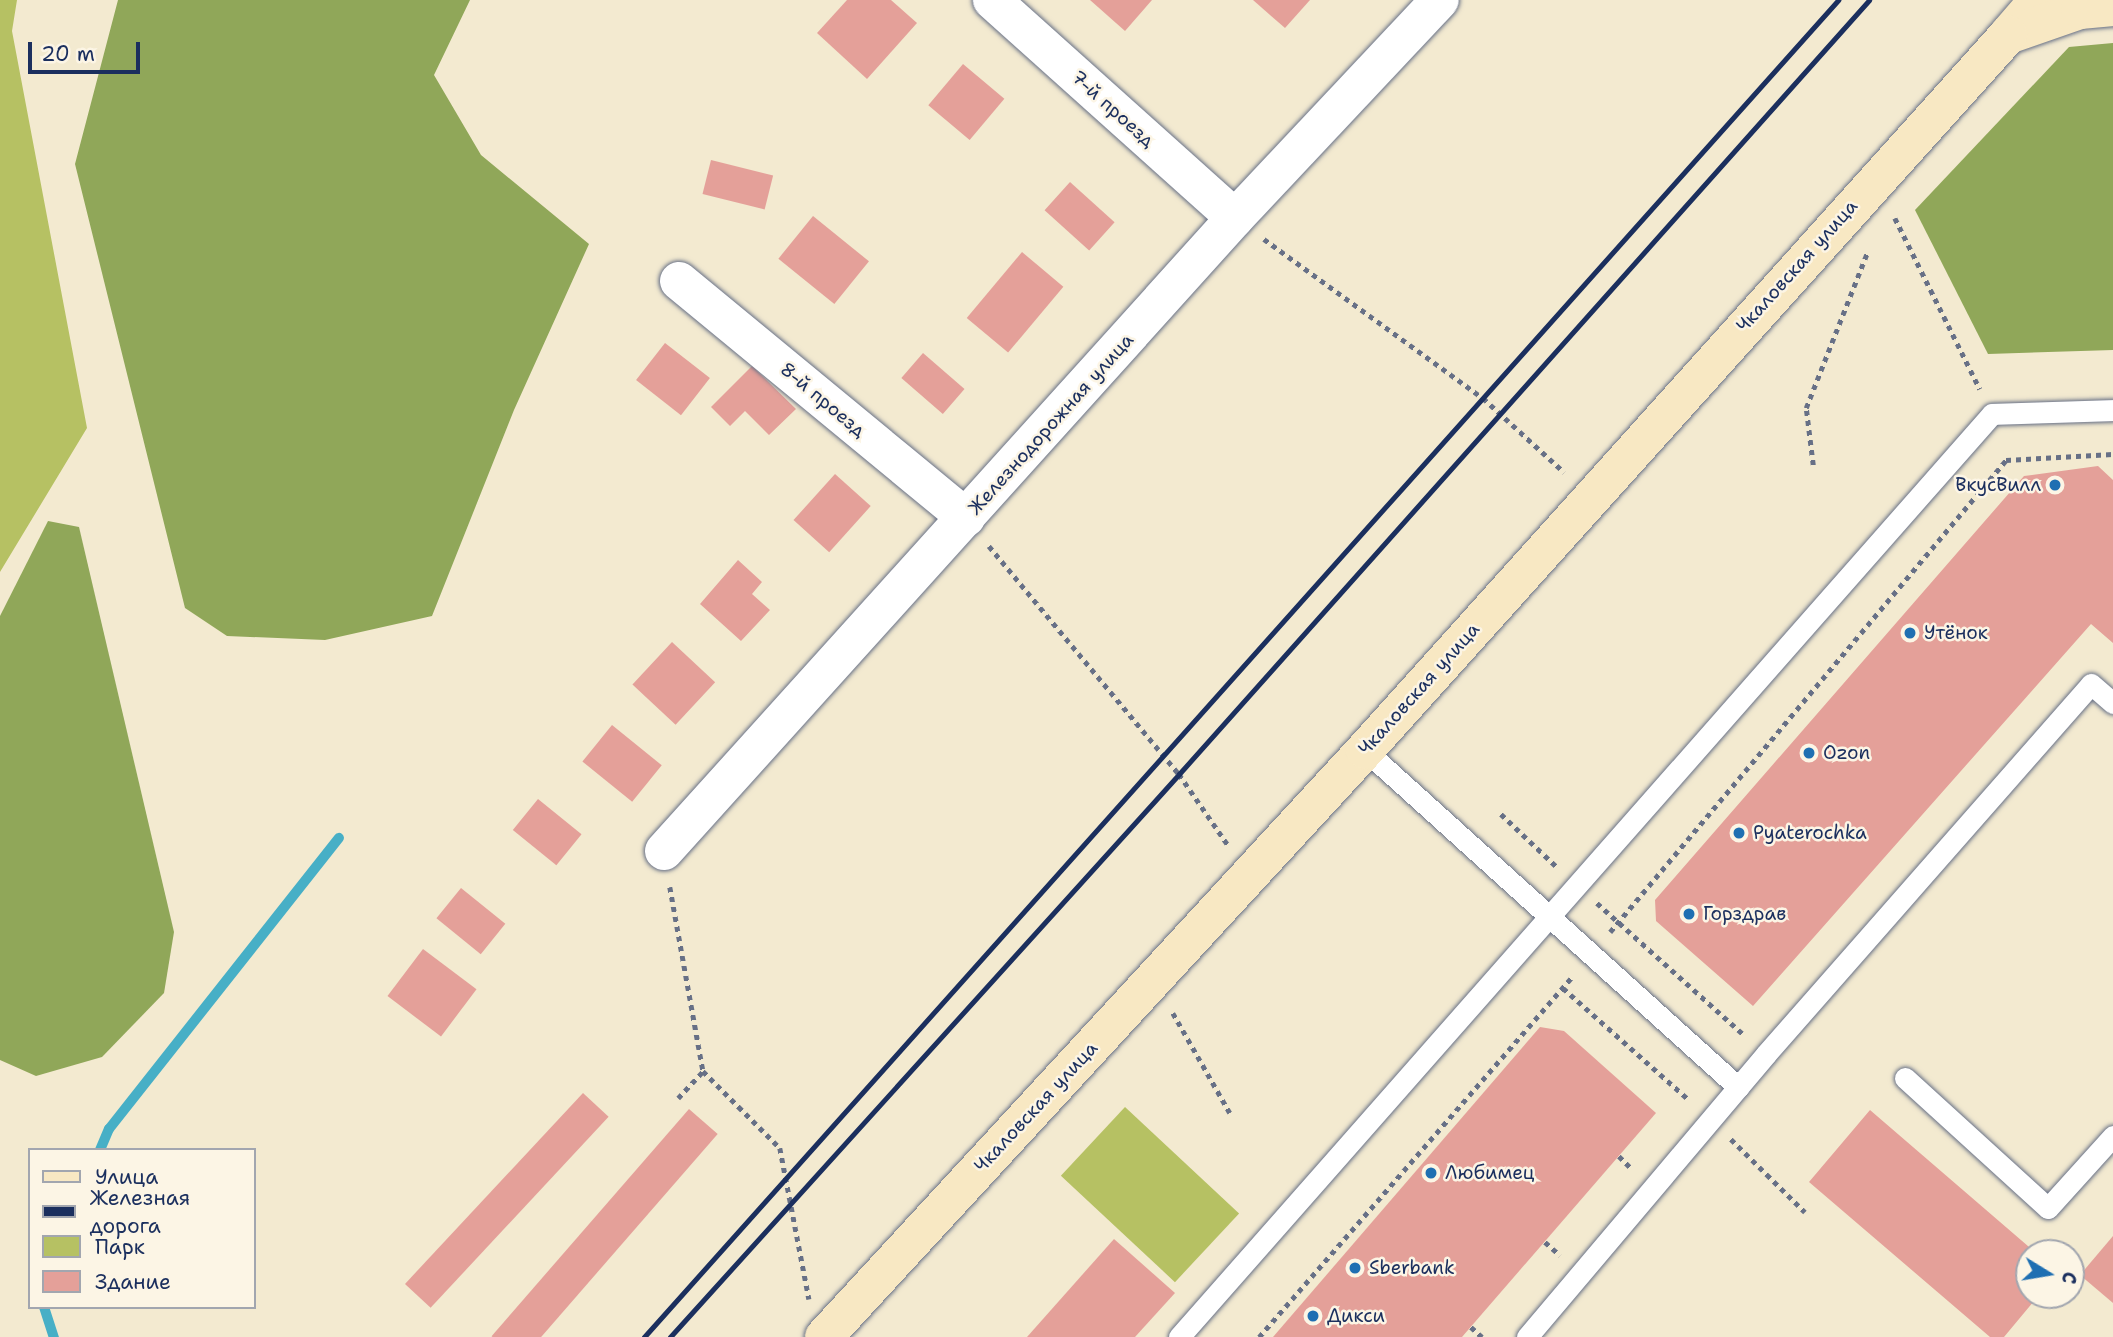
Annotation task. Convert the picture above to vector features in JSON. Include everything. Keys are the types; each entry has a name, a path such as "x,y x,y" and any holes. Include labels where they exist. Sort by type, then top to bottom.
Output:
{"street":[{"name":"7-й проезд","path":"992,0 1235,218"},
{"name":"Железнодорожная улица","path":"664,851 1235,218 1440,0"},
{"name":"Чкаловская улица","path":"817,1322 1365,750 2038,0"},
{"path":"2008,35 2080,10 2113,7"},
{"name":"8-й проезд","path":"679,281 966,518"}],"lane":[{"path":"1180,1337 1575,883 1992,414 2113,410"},
{"path":"1527,1337 1766,1054 2091,684 2113,703"},
{"path":"1365,750 1738,1087"},
{"path":"1905,1078 2048,1209 2113,1136"}],"path":[{"path":"1893,214 1992,414 2006,460"},
{"path":"1235,218 1483,398 1567,475"},
{"path":"1813,465 1806,408 1872,240"},
{"path":"1259,1337 1591,956 2006,460 2113,454"},
{"path":"966,518 1179,775 1237,857"},
{"path":"1501,814 1766,1054"},
{"path":"664,851 703,1071 780,1148 817,1322"},
{"path":"1563,988 1711,1120 1805,1212"},
{"path":"1167,1002 1230,1113"},
{"path":"678,1098 703,1071"},
{"path":"1471,1327 1482,1337"}],"green space":[{"path":"0,0 17,0 12,31 87,428 0,572"},
{"path":"118,0 470,0 434,75 481,155 589,244 514,410 432,616 325,640 227,636 185,608 75,164"},
{"path":"2113,43 2113,350 1988,354 1915,210 2069,47"},
{"path":"48,521 79,527 174,932 164,993 102,1057 36,1076 0,1060 0,616"},
{"path":"1125,1107 1239,1213 1175,1282 1061,1176"}],"building":[{"path":"847,0 891,0 917,23 867,79 817,33"},
{"path":"1090,0 1152,0 1125,31"},
{"path":"1253,0 1310,0 1285,28"},
{"path":"963,64 1004,99 970,140 928,105"},
{"path":"711,160 773,175 765,209 703,194"},
{"path":"1070,182 1115,222 1089,250 1045,210"},
{"path":"813,216 869,261 834,304 778,259"},
{"path":"1022,252 1063,287 1008,353 967,318"},
{"path":"665,343 710,378 681,415 636,380"},
{"path":"923,353 965,389 943,414 901,378"},
{"path":"752,366 796,409 769,435 745,411 730,426 711,407"},
{"path":"2098,466 2113,480 2113,643 2091,624 1753,1006 1656,921 1655,900 2024,476"},
{"path":"835,474 871,506 829,552 794,520"},
{"path":"738,560 762,582 752,594 770,610 741,641 700,604"},
{"path":"672,642 715,682 676,725 632,684"},
{"path":"612,725 662,765 632,802 582,762"},
{"path":"538,799 582,834 556,865 513,830"},
{"path":"461,888 505,924 481,954 436,918"},
{"path":"423,949 477,989 441,1036 387,996"},
{"path":"1540,1027 1564,1031 1656,1113 1462,1337 1273,1337"},
{"path":"583,1093 609,1117 431,1308 405,1284"},
{"path":"689,1109 718,1134 541,1337 492,1336"},
{"path":"1870,1110 2020,1239 2015,1239 2015,1309 2027,1309 2004,1337 1990,1337 1809,1182"},
{"path":"2113,1236 2113,1303 2085,1279 2085,1269"},
{"path":"1114,1239 1175,1293 1135,1337 1027,1337"}],"waterway":[{"path":"101,1148 109,1129 339,838"},
{"path":"45,1309 54,1337"}],"railway":[{"path":"644,1337 1838,0"},
{"path":"670,1337 1179,774 1869,0"}],"place":[{"name":"ВкусВилл","path":"2055,485"},
{"name":"Утёнок","path":"1910,633"},
{"name":"Ozon","path":"1809,753"},
{"name":"Pyaterochka","path":"1739,833"},
{"name":"Горздрав","path":"1689,914"},
{"name":"Любимец","path":"1431,1173"},
{"name":"Sberbank","path":"1355,1268"},
{"name":"Дикси","path":"1313,1316"}]}
